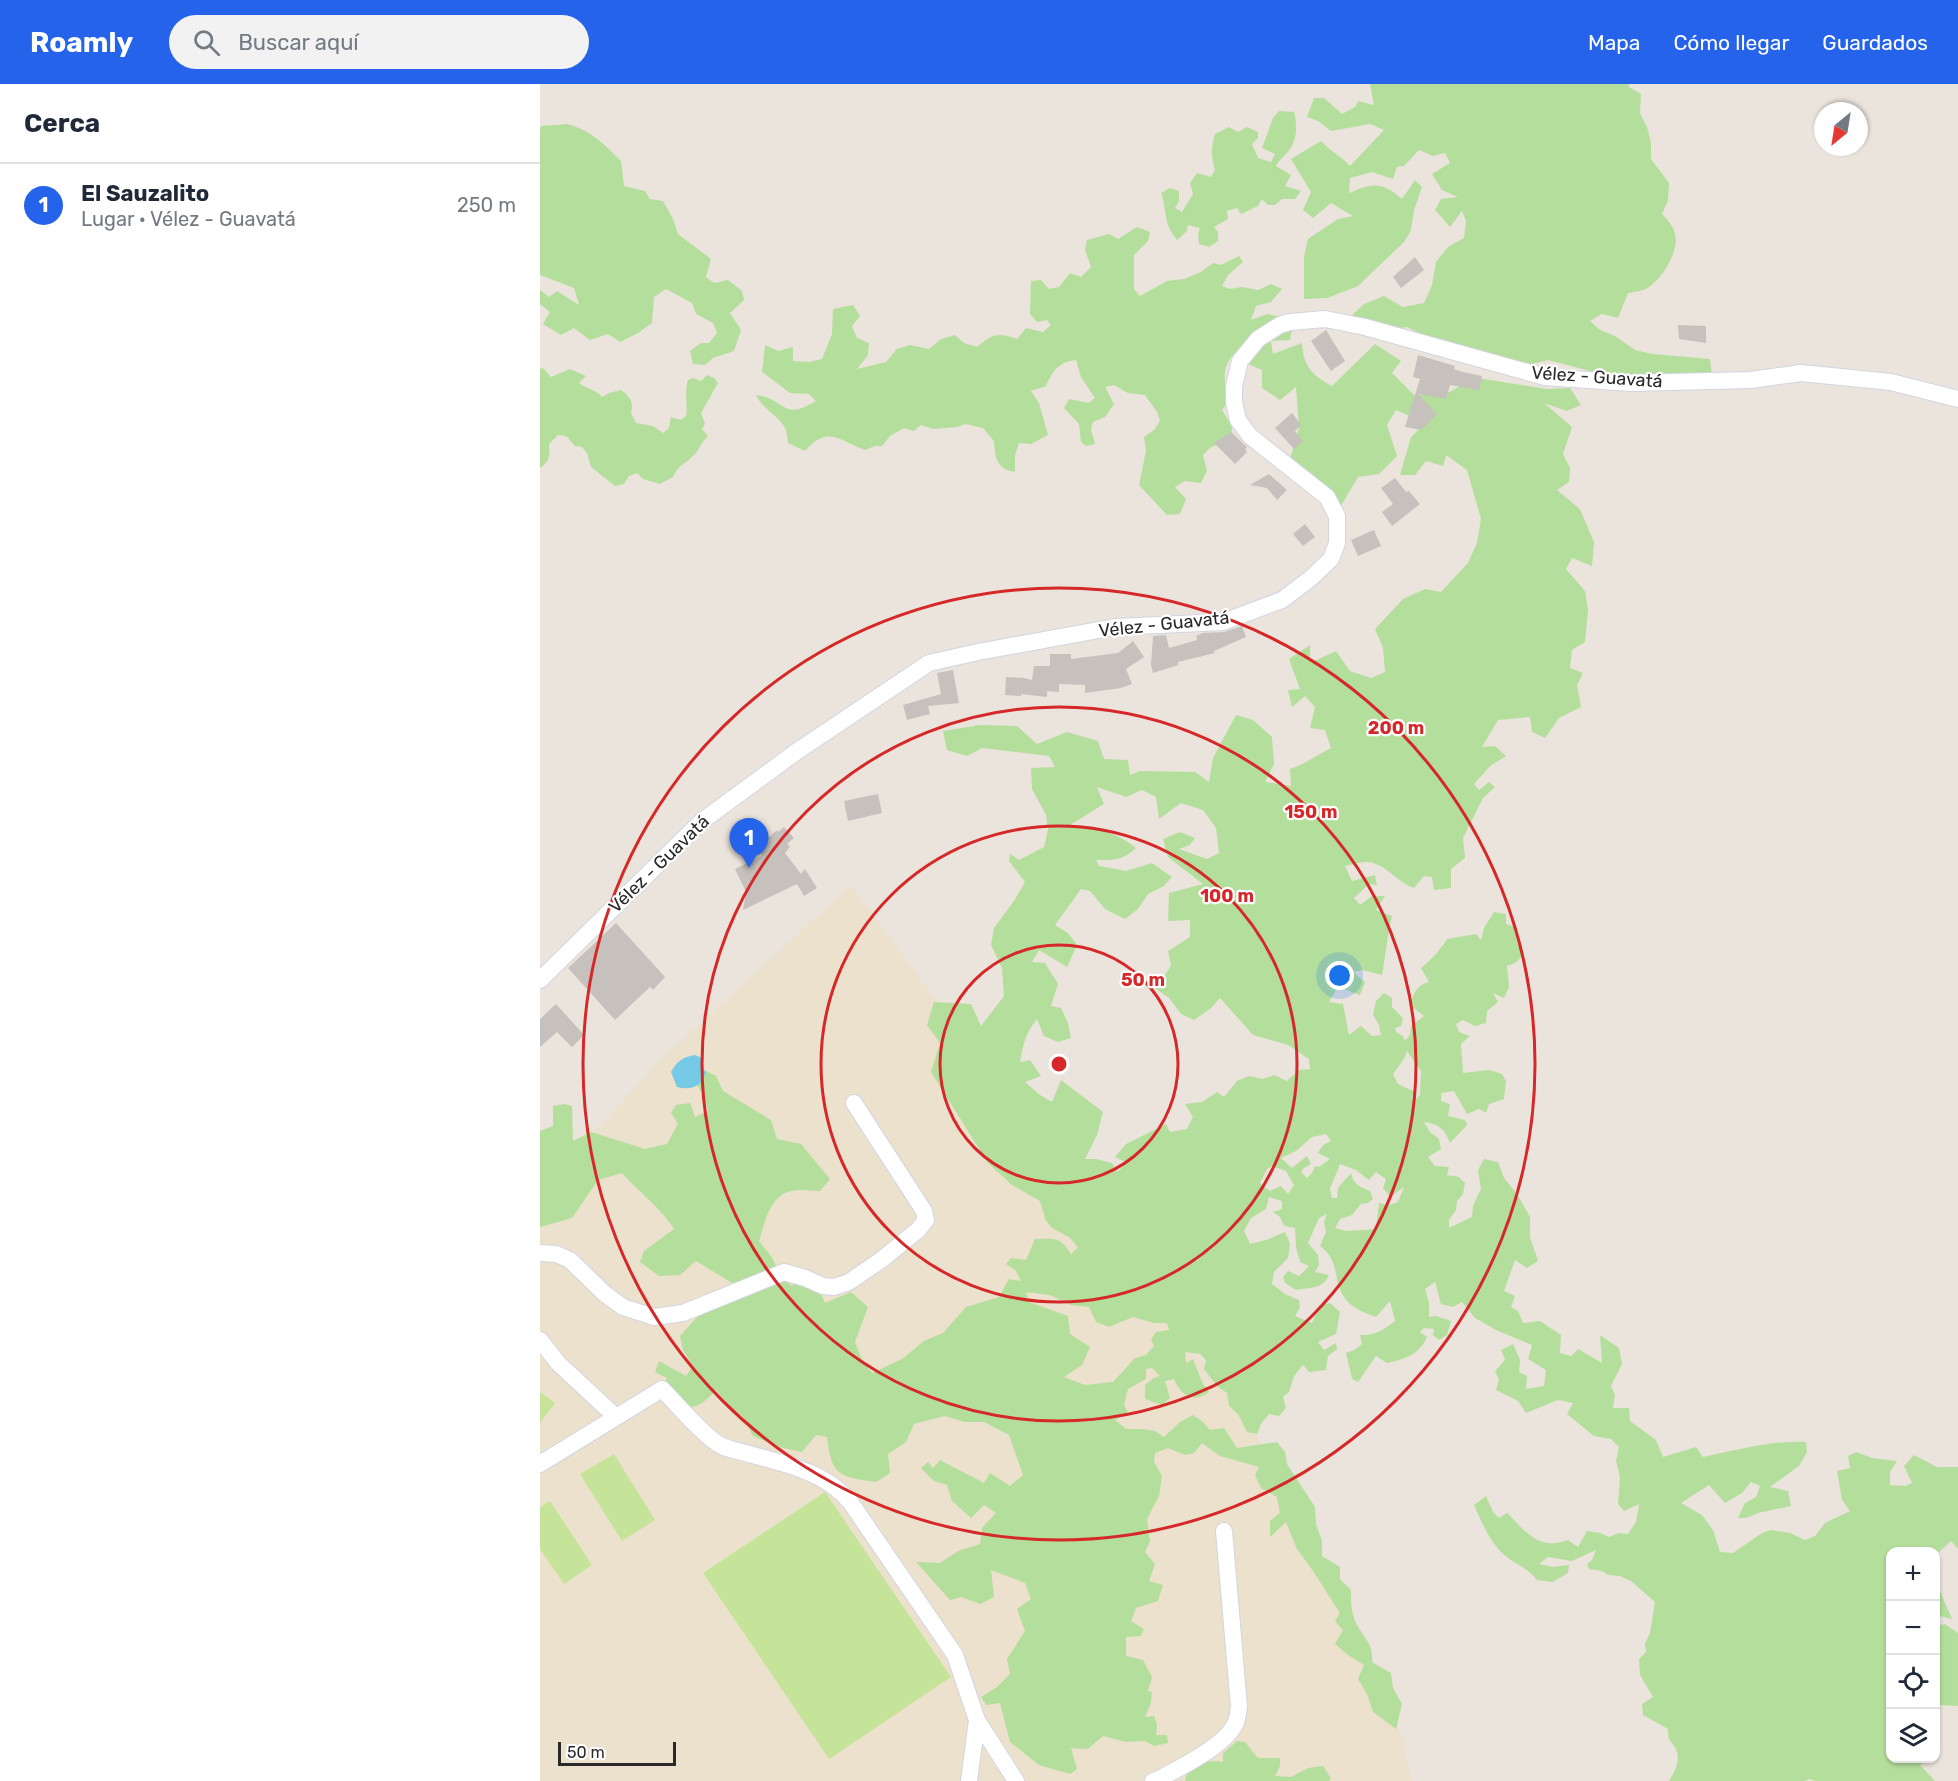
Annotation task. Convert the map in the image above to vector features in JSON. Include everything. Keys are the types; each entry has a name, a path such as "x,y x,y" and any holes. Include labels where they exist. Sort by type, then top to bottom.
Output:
{"street":[{"name":"Vélez - Guavatá","path":"540,980 702,821 796,752 929,663 1115,627 1223,622 1282,600 1311,578 1331,559 1337,543 1337,516 1327,497 1250,436 1238,420 1234,402 1234,386 1240,361 1258,339 1280,325 1325,319 1365,327 1545,377 1631,382 1751,380 1802,373 1892,382 1958,399"},
{"path":"540,1253 556,1254 570,1260 589,1280 623,1307 654,1317 683,1313 784,1272 823,1286 834,1287 849,1282 881,1260 918,1230 926,1220 924,1211 854,1103"},
{"path":"540,1340 558,1363 615,1417"},
{"path":"540,1464 662,1389 722,1446 812,1473 843,1493 955,1655 977,1720 1016,1781"},
{"path":"1153,1781 1207,1752 1230,1732 1237,1721 1239,1707 1224,1531"},
{"path":"969,1781 977,1720"}],"shaded area":[{"path":"851,885 1259,1439 1403,1739 1411,1781 540,1781 540,1191 660,1060"}],"green space":[{"path":"1370,84 1629,84 1629,87 1641,94 1640,113 1651,143 1651,159 1669,183 1668,200 1662,214 1674,231 1675,249 1663,273 1652,285 1644,290 1628,293 1618,318 1602,314 1590,321 1600,330 1615,336 1635,350 1652,354 1710,359 1713,385 1621,379 1548,360 1521,367 1428,338 1407,327 1382,331 1349,318 1364,304 1384,296 1403,307 1424,303 1432,285 1436,262 1448,247 1464,238 1466,221 1462,211 1450,227 1435,210 1441,199 1458,197 1442,190 1432,174 1450,163 1445,153 1433,156 1419,150 1404,166 1397,167 1393,179 1372,172 1350,178 1349,193 1364,187 1377,186 1389,189 1402,199 1415,180 1422,187 1414,210 1411,230 1404,242 1358,286 1327,298 1304,299 1304,256 1308,239 1338,219 1353,216 1331,203 1313,218 1303,210 1311,192 1291,159 1321,141 1350,166 1384,130 1370,124 1331,131 1318,121 1307,117 1314,98 1324,98 1342,114 1355,107 1358,101 1374,105"},
{"path":"1279,111 1294,112 1296,135 1290,150 1276,166 1291,175 1285,186 1301,191 1295,199 1282,199 1275,205 1268,205 1262,199 1258,206 1241,214 1237,208 1227,211 1228,219 1214,227 1218,232 1218,241 1209,247 1199,244 1200,228 1188,225 1187,231 1177,240 1167,222 1161,193 1170,188 1179,191 1179,201 1175,208 1182,212 1193,194 1190,183 1197,173 1211,177 1215,170 1212,152 1215,134 1229,127 1238,132 1247,127 1258,132 1258,138 1252,144 1258,158 1271,162 1275,154 1262,148 1273,118"},
{"path":"567,124 590,134 621,161 624,186 645,191 650,199 663,201 678,234 711,259 706,277 714,283 728,280 742,291 744,300 730,313 741,330 734,351 713,358 705,365 693,364 690,351 701,343 709,343 717,333 713,323 696,314 692,303 666,289 654,297 652,323 620,342 608,334 590,340 574,328 561,335 543,324 550,312 540,304 540,290 549,297 557,291 579,305 574,288 540,275 540,130 541,126"},
{"path":"1137,227 1150,232 1148,241 1134,255 1134,289 1140,296 1167,281 1184,279 1201,272 1213,263 1221,265 1239,256 1243,262 1228,275 1222,286 1230,289 1242,287 1258,290 1271,284 1282,289 1271,302 1256,306 1251,320 1267,314 1294,320 1290,340 1271,341 1273,354 1302,343 1304,358 1310,369 1332,386 1375,344 1401,361 1392,373 1414,395 1444,394 1471,377 1547,389 1570,388 1581,405 1567,411 1544,403 1572,427 1563,454 1570,468 1569,482 1557,490 1580,509 1594,542 1592,566 1572,558 1566,569 1585,591 1588,610 1585,642 1572,650 1570,668 1583,673 1577,685 1581,707 1559,718 1545,738 1532,732 1530,717 1498,720 1482,747 1495,746 1506,756 1490,766 1474,784 1479,790 1489,782 1495,787 1483,798 1463,838 1465,858 1451,869 1451,888 1434,890 1432,877 1424,876 1414,888 1379,865 1370,862 1345,866 1352,881 1375,875 1377,885 1369,884 1354,898 1360,905 1372,896 1385,896 1376,910 1392,916 1382,975 1362,970 1353,972 1365,982 1360,995 1338,987 1329,1002 1343,1004 1349,1035 1361,1026 1372,1036 1381,1035 1379,1025 1373,1015 1376,1001 1384,993 1392,998 1392,1007 1403,1018 1401,1026 1395,1028 1405,1041 1410,1035 1411,1026 1424,1016 1410,1005 1414,994 1429,982 1421,968 1436,954 1447,939 1476,934 1481,940 1484,928 1494,912 1506,914 1506,924 1515,927 1517,943 1524,955 1515,963 1507,966 1509,987 1504,998 1493,993 1498,1002 1487,1011 1486,1023 1475,1026 1463,1020 1456,1024 1459,1032 1470,1036 1461,1044 1463,1073 1489,1070 1502,1074 1506,1081 1504,1099 1489,1104 1486,1113 1479,1109 1467,1114 1454,1091 1441,1093 1441,1101 1450,1104 1448,1116 1465,1120 1467,1125 1450,1143 1441,1128 1424,1122 1430,1132 1439,1139 1441,1149 1428,1157 1435,1166 1449,1167 1447,1175 1459,1177 1465,1183 1463,1194 1457,1201 1456,1210 1449,1220 1449,1228 1472,1217 1473,1206 1481,1189 1478,1170 1484,1159 1498,1162 1504,1178 1517,1194 1530,1217 1530,1237 1538,1261 1527,1268 1515,1260 1504,1291 1515,1296 1511,1307 1518,1311 1523,1323 1540,1321 1561,1335 1560,1353 1571,1356 1578,1349 1602,1363 1600,1335 1619,1348 1622,1364 1611,1386 1615,1395 1613,1408 1629,1408 1630,1421 1656,1440 1663,1457 1696,1447 1703,1457 1767,1444 1806,1442 1807,1452 1799,1466 1770,1487 1788,1491 1791,1506 1738,1518 1745,1503 1756,1497 1760,1486 1751,1482 1742,1493 1725,1503 1709,1485 1681,1503 1702,1515 1713,1530 1720,1552 1733,1553 1762,1533 1771,1530 1790,1533 1805,1540 1815,1536 1825,1523 1850,1511 1842,1500 1837,1471 1850,1468 1848,1456 1856,1452 1872,1458 1897,1461 1890,1472 1890,1485 1905,1486 1912,1483 1904,1466 1914,1455 1937,1467 1958,1467 1958,1549 1951,1541 1940,1551 1940,1547 1886,1547 1886,1763 1922,1763 1920,1765 1935,1781 1815,1781 1809,1779 1805,1781 1669,1781 1677,1763 1676,1748 1670,1740 1668,1729 1643,1715 1642,1704 1653,1697 1640,1675 1639,1659 1646,1652 1645,1644 1650,1633 1655,1602 1631,1581 1589,1569 1587,1564 1592,1560 1596,1550 1572,1561 1548,1557 1539,1564 1553,1567 1569,1565 1568,1573 1553,1582 1537,1580 1498,1549 1486,1531 1474,1505 1486,1496 1493,1512 1499,1518 1507,1513 1533,1538 1548,1543 1568,1540 1578,1547 1587,1531 1609,1537 1619,1533 1628,1534 1636,1522 1639,1504 1624,1511 1618,1504 1620,1477 1616,1461 1619,1447 1611,1439 1594,1436 1567,1414 1573,1403 1558,1400 1526,1413 1518,1401 1496,1390 1499,1380 1495,1371 1505,1360 1501,1350 1513,1344 1520,1360 1519,1372 1527,1376 1526,1389 1544,1386 1546,1370 1528,1359 1532,1345 1496,1330 1475,1318 1462,1302 1453,1307 1441,1304 1435,1282 1425,1289 1429,1303 1429,1317 1436,1316 1451,1321 1447,1335 1439,1340 1433,1335 1434,1329 1424,1328 1420,1332 1427,1337 1416,1352 1387,1363 1376,1356 1358,1382 1352,1379 1346,1353 1362,1344 1360,1335 1379,1332 1395,1321 1390,1301 1376,1317 1354,1307 1344,1297 1338,1284 1334,1264 1327,1252 1320,1246 1326,1232 1324,1222 1327,1214 1319,1218 1308,1243 1318,1255 1319,1265 1315,1272 1329,1275 1326,1280 1319,1286 1296,1290 1285,1283 1283,1277 1288,1271 1299,1276 1309,1266 1300,1262 1295,1228 1284,1226 1280,1217 1273,1212 1282,1209 1282,1201 1269,1197 1266,1209 1251,1218 1244,1231 1250,1244 1285,1232 1290,1244 1288,1258 1274,1272 1272,1284 1285,1294 1299,1300 1300,1307 1295,1316 1312,1323 1319,1305 1330,1303 1340,1312 1336,1334 1318,1342 1324,1350 1336,1343 1337,1349 1328,1356 1326,1370 1309,1372 1303,1365 1294,1376 1289,1392 1283,1397 1286,1408 1279,1416 1269,1414 1257,1434 1247,1432 1238,1414 1229,1406 1227,1393 1217,1386 1204,1369 1206,1360 1200,1354 1185,1352 1186,1363 1193,1359 1203,1384 1209,1392 1203,1396 1188,1396 1174,1379 1165,1381 1170,1398 1162,1405 1145,1399 1145,1385 1160,1376 1152,1368 1146,1369 1146,1379 1128,1389 1124,1405 1128,1413 1115,1420 1126,1429 1155,1431 1164,1437 1180,1422 1193,1415 1210,1430 1224,1428 1237,1448 1277,1442 1285,1452 1287,1464 1315,1507 1316,1524 1322,1541 1322,1556 1340,1567 1340,1579 1351,1590 1353,1615 1370,1645 1372,1662 1391,1673 1393,1688 1402,1704 1396,1729 1373,1712 1367,1694 1358,1679 1364,1665 1335,1644 1343,1630 1335,1621 1340,1613 1297,1549 1286,1522 1270,1537 1270,1521 1280,1513 1277,1497 1261,1488 1255,1475 1259,1467 1220,1456 1202,1443 1194,1453 1185,1455 1168,1448 1155,1453 1154,1462 1162,1476 1159,1496 1147,1519 1150,1541 1145,1552 1155,1564 1149,1581 1163,1585 1158,1601 1136,1608 1131,1621 1144,1629 1141,1636 1126,1637 1126,1656 1143,1660 1152,1677 1148,1691 1152,1692 1151,1703 1145,1717 1154,1716 1157,1725 1156,1735 1167,1735 1168,1743 1154,1746 1145,1741 1126,1742 1103,1736 1088,1749 1071,1748 1077,1769 1070,1774 1039,1765 1010,1742 1000,1703 986,1705 981,1697 997,1687 1010,1674 1007,1659 1025,1631 1017,1609 1031,1599 1025,1583 991,1570 994,1597 980,1604 961,1597 950,1600 916,1562 940,1563 958,1551 980,1544 982,1528 996,1513 984,1505 971,1518 952,1501 947,1485 934,1481 921,1468 928,1462 933,1468 940,1460 984,1483 990,1473 1010,1486 1023,1475 1009,1435 984,1422 964,1422 945,1416 914,1424 906,1442 888,1454 890,1473 876,1482 846,1476 840,1472 831,1460 827,1437 816,1435 802,1452 779,1447 753,1436 743,1417 716,1390 697,1406 672,1410 659,1393 667,1378 655,1372 659,1361 686,1376 693,1366 683,1350 680,1336 697,1317 742,1289 696,1261 680,1275 659,1276 640,1262 644,1251 674,1229 622,1173 598,1180 572,1218 540,1227 540,1131 553,1126 553,1106 565,1104 572,1106 573,1141 591,1132 645,1149 667,1144 678,1124 671,1113 676,1105 690,1103 695,1117 708,1111 704,1097 696,1083 706,1071 716,1076 723,1091 771,1120 777,1139 801,1144 830,1179 820,1191 791,1191 778,1198 769,1211 759,1241 773,1259 781,1278 792,1286 801,1277 817,1284 825,1303 851,1292 868,1307 855,1342 862,1360 872,1373 902,1359 924,1341 943,1333 966,1307 999,1297 1009,1279 1021,1281 1015,1270 1006,1264 1011,1258 1026,1260 1035,1239 1060,1241 1071,1254 1078,1247 1069,1237 1052,1228 1046,1221 1040,1201 1012,1185 988,1163 931,1072 940,1043 927,1025 934,1002 971,1004 981,1026 1004,996 1002,968 991,945 994,928 1025,882 1009,861 1010,854 1019,860 1044,847 1048,830 1046,815 1032,789 1031,768 1055,767 1049,756 982,748 967,756 947,750 943,731 980,725 1017,726 1037,744 1067,732 1098,741 1104,759 1128,760 1130,775 1140,771 1195,772 1209,782 1213,758 1236,715 1253,720 1272,737 1274,764 1265,782 1291,786 1290,769 1331,748 1325,730 1310,728 1315,707 1305,696 1292,707 1288,690 1300,689 1289,659 1310,645 1310,661 1336,651 1350,671 1371,678 1385,672 1383,648 1375,629 1403,599 1425,589 1441,592 1468,563 1477,543 1481,519 1467,470 1446,455 1443,466 1426,461 1415,475 1400,475 1411,437 1425,423 1396,410 1387,425 1397,456 1379,474 1358,477 1336,514 1289,463 1299,428 1296,387 1280,400 1262,388 1262,370 1246,363 1243,346 1231,358 1225,370 1225,384 1230,400 1222,410 1232,426 1231,440 1211,447 1203,455 1207,471 1201,483 1185,481 1175,487 1186,499 1180,514 1167,515 1139,485 1146,451 1144,437 1154,430 1160,421 1157,412 1145,395 1128,393 1114,385 1105,387 1114,404 1105,417 1093,422 1091,430 1095,444 1086,446 1081,442 1079,424 1064,408 1069,399 1089,403 1095,398 1081,377 1076,360 1060,365 1046,386 1031,391 1039,403 1048,435 1031,444 1019,443 1015,455 1015,472 1000,465 996,457 994,441 983,428 965,424 933,429 921,425 914,431 904,428 890,436 882,446 865,450 834,437 820,438 805,451 788,443 786,430 782,423 762,405 756,395 766,397 790,409 805,407 816,401 809,394 790,393 762,372 765,345 778,351 793,347 793,361 809,362 822,359 832,334 833,309 853,305 860,316 852,326 857,338 869,343 868,355 857,369 886,362 897,349 910,345 929,349 941,339 955,335 964,343 977,347 987,339 1000,335 1017,339 1026,328 1043,332 1051,325 1047,320 1037,322 1030,314 1031,281 1041,280 1049,289 1059,287 1070,273 1081,277 1091,267 1085,250 1087,240 1109,234 1118,239","holes":["1097,787 1126,797 1142,790 1156,797 1159,819 1181,803 1203,810 1216,828 1219,853 1207,859 1179,849 1190,845 1195,838 1180,832 1163,839 1168,857 1203,884 1169,893 1168,921 1190,920 1190,937 1168,951 1171,966 1159,983 1146,982 1169,998 1181,1014 1194,1020 1211,1008 1220,998 1253,1035 1288,1045 1309,1059 1310,1069 1299,1070 1287,1081 1274,1075 1263,1079 1249,1076 1237,1081 1224,1097 1217,1092 1202,1102 1185,1104 1193,1117 1187,1129 1170,1132 1166,1124 1126,1144 1115,1157 1127,1163 1117,1172 1112,1163 1085,1159 1097,1135 1103,1112 1061,1080 1052,1102 1040,1095 1025,1082 1041,1076 1030,1060 1020,1062 1026,1039 1037,1019 1044,1036 1058,1042 1071,1038 1068,1023 1061,1008 1051,1006 1058,984 1045,963 1032,962 1039,950 1067,967 1077,945 1068,933 1055,925 1081,889 1090,891 1105,909 1125,919 1138,909 1148,894 1164,886 1172,877 1152,863 1126,871 1099,866 1096,860 1118,859 1136,848 1113,834 1070,825 1104,804","1407,1051 1421,1071 1420,1095 1415,1100 1412,1097 1415,1092 1398,1084 1393,1074","1326,1134 1331,1141 1323,1145 1318,1153 1330,1159 1319,1167 1315,1166 1307,1178 1301,1172 1311,1164 1307,1156 1292,1168 1281,1158 1296,1151 1312,1137","1340,1164 1356,1170 1369,1180 1376,1172 1386,1179 1383,1188 1390,1197 1404,1187 1398,1202 1389,1205 1379,1203 1376,1229 1346,1231 1335,1228 1340,1219 1352,1215 1361,1204 1373,1199 1370,1191 1358,1185 1351,1173 1338,1188 1337,1198 1332,1198 1330,1189","1272,1166 1286,1171 1294,1185 1288,1194 1281,1186 1270,1191 1260,1183 1267,1169","1026,1292 1050,1295 1071,1305 1089,1307 1096,1322 1109,1327 1133,1317 1154,1323 1167,1323 1169,1330 1156,1332 1151,1339 1154,1346 1146,1355 1135,1358 1113,1382 1085,1385 1064,1377 1082,1365 1090,1347 1070,1334 1068,1316 1029,1302"]},
{"path":"543,368 551,377 570,369 586,376 579,383 602,397 621,390 630,400 631,413 636,423 653,426 663,433 669,428 671,417 681,420 686,416 688,380 693,378 701,381 707,375 718,383 701,413 705,424 702,429 708,436 673,477 660,484 643,479 637,473 629,476 624,484 615,486 591,467 587,453 582,447 575,446 566,436 558,435 549,444 549,458 540,468 540,369"},
{"path":"540,1392 555,1403 540,1423"},
{"path":"614,1454 655,1520 622,1541 580,1474"},
{"path":"825,1492 951,1677 829,1759 703,1573"},
{"path":"550,1501 592,1565 564,1584 540,1549 540,1507"},
{"path":"1940,1591 1952,1619 1940,1616"},
{"path":"1945,1624 1958,1633 1958,1706 1940,1706 1940,1625"},
{"path":"1237,1741 1245,1742 1258,1758 1280,1758 1280,1766 1275,1776 1291,1777 1308,1768 1323,1766 1331,1778 1329,1781 1185,1781 1188,1770 1209,1761 1223,1762 1223,1753"}],"water":[{"path":"695,1055 702,1058 706,1071 702,1080 692,1088 677,1087 671,1072 681,1060"}],"building":[{"path":"1415,257 1424,270 1401,288 1393,277"},
{"path":"1678,325 1706,326 1706,343 1679,339"},
{"path":"1326,330 1345,361 1331,371 1311,341"},
{"path":"1418,355 1455,366 1454,369 1463,372 1482,376 1479,390 1450,385 1446,399 1418,394 1437,414 1421,430 1405,427 1420,379 1413,377"},
{"path":"1292,413 1301,425 1295,431 1303,441 1294,449 1275,428"},
{"path":"1231,432 1247,447 1245,449 1247,452 1235,464 1214,443"},
{"path":"1269,474 1287,490 1277,500 1267,488 1250,485"},
{"path":"1395,478 1420,504 1392,526 1382,512 1393,504 1381,488"},
{"path":"1305,524 1315,537 1303,546 1293,534"},
{"path":"1374,530 1381,546 1358,556 1351,540"},
{"path":"1242,626 1246,637 1214,651 1215,653 1178,662 1178,665 1153,673 1151,665 1153,636 1166,635 1169,648 1197,640 1196,636 1203,633 1224,632"},
{"path":"1133,641 1144,657 1126,669 1132,684 1121,688 1085,693 1085,685 1059,684 1059,692 1047,691 1047,697 1005,695 1006,677 1032,680 1034,666 1050,666 1050,654 1071,654 1071,659 1118,653"},
{"path":"953,670 959,703 928,706 930,714 907,720 903,705 941,694 937,673"},
{"path":"878,794 882,813 848,821 844,801"},
{"path":"784,827 794,838 787,844 790,847 785,853 801,874 805,869 817,888 804,896 797,884 743,910 746,892 735,869 762,856 757,848 777,830 778,832"},
{"path":"616,923 665,977 653,990 650,987 615,1020 568,968"},
{"path":"556,1004 584,1035 572,1047 557,1032 540,1047 540,1019"}],"place":[{"name":"El Sauzalito","path":"749,868"}]}
